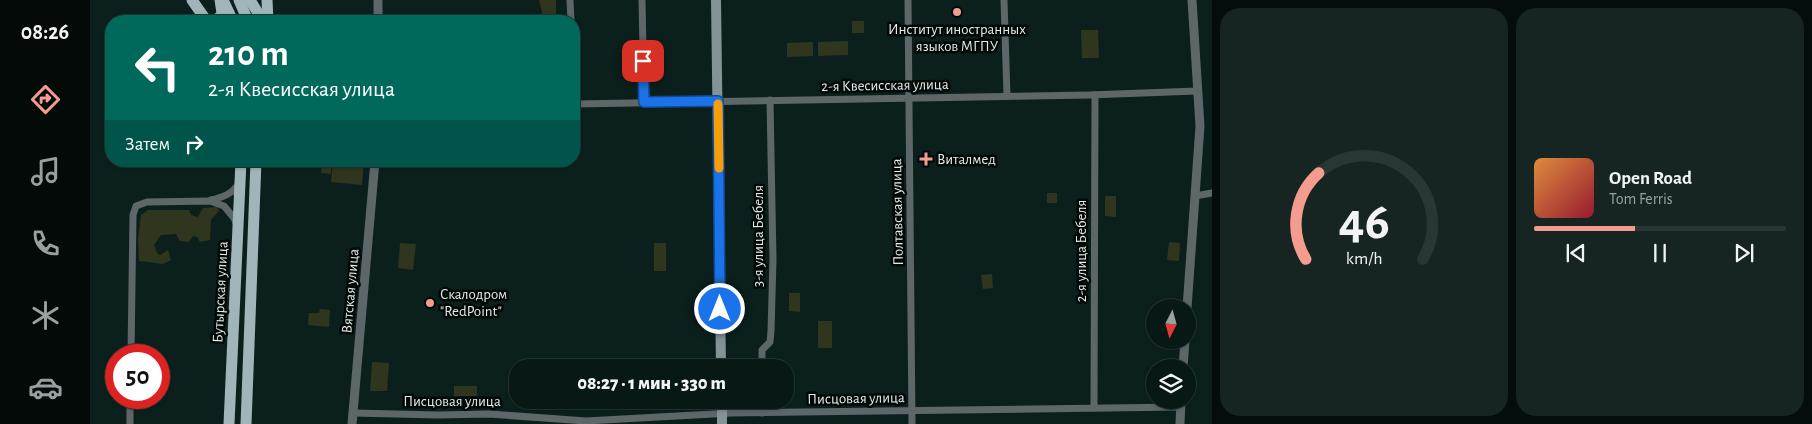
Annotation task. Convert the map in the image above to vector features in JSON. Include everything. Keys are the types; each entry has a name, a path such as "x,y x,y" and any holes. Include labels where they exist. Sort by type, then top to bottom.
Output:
{"main road":[{"path":"185,0 196,15"},
{"path":"192,0 202,15"},
{"path":"221,0 221,15"},
{"path":"221,0 230,15"},
{"path":"239,0 245,15"},
{"path":"250,0 259,15"},
{"path":"267,0 268,15"},
{"path":"716,0 721,359"},
{"name":"Бутырская улица","path":"229,424 241,167"},
{"name":"Бутырская улица","path":"246,424 256,167"}],"street":[{"path":"378,0 378,15"},
{"path":"570,0 570,15"},
{"path":"642,0 644,102"},
{"name":"Полтавская улица","path":"908,0 912,424"},
{"path":"1004,0 1007,96"},
{"path":"1189,299 1200,126 1192,0"},
{"name":"2-я Квесисская улица","path":"580,104 1095,95 1197,91"},
{"name":"2-я улица Бебеля","path":"1094,408 1095,95"},
{"name":"3-я улица Бебеля","path":"762,359 762,350 770,342 772,278 770,100"},
{"name":"Вятская улица","path":"352,424 374,167"},
{"path":"210,201 232,192 240,180"},
{"path":"1195,196 1212,193"},
{"path":"131,344 132,231 134,210 141,203 147,202 210,201 218,203 229,211 238,228"},
{"name":"Писцовая улица","path":"353,413 489,414 586,421 722,419 762,413 1094,408 1146,405"},
{"path":"130,409 130,424"},
{"path":"1180,424 1181,409"}],"green space":[{"path":"539,0 556,0 556,15 543,15"},
{"path":"852,21 864,21 864,33 852,33"},
{"path":"1081,30 1098,30 1099,58 1082,58"},
{"path":"848,41 848,55 818,56 818,42"},
{"path":"813,42 813,56 787,57 787,43"},
{"path":"322,167 332,167 331,174 321,173"},
{"path":"332,167 364,167 362,185 331,182"},
{"path":"1047,193 1057,193 1057,203 1047,203"},
{"path":"1105,196 1116,196 1116,217 1105,216"},
{"path":"217,207 219,211 211,220 210,240 200,242 197,237 193,236 189,242 180,241 176,234 161,235 154,245 157,253 160,255 168,250 171,260 163,264 139,261 138,238 141,215 148,210 189,210 191,215 198,217 203,208"},
{"path":"1169,242 1180,243 1179,261 1167,260"},
{"path":"400,243 416,244 413,270 398,268"},
{"path":"654,243 666,243 666,271 654,271"},
{"path":"992,274 993,288 983,289 981,275"},
{"path":"789,293 800,293 800,312 789,311"},
{"path":"320,309 330,310 329,327 308,325 309,313 319,313"},
{"path":"818,321 832,321 832,348 818,348"},
{"path":"372,362 389,363 387,391 370,391"},
{"path":"454,386 477,386 477,396 454,396"}],"slow traffic":[{"path":"718,104 719,168"}],"place":[{"name":"Институт иностранных языков МГПУ","path":"957,12"},
{"name":"Виталмед","path":"926,159"},
{"name":"Скалодром \"RedPoint\"","path":"430,303"}],"route":[{"path":"643,61 644,102 718,101 720,309"}]}
